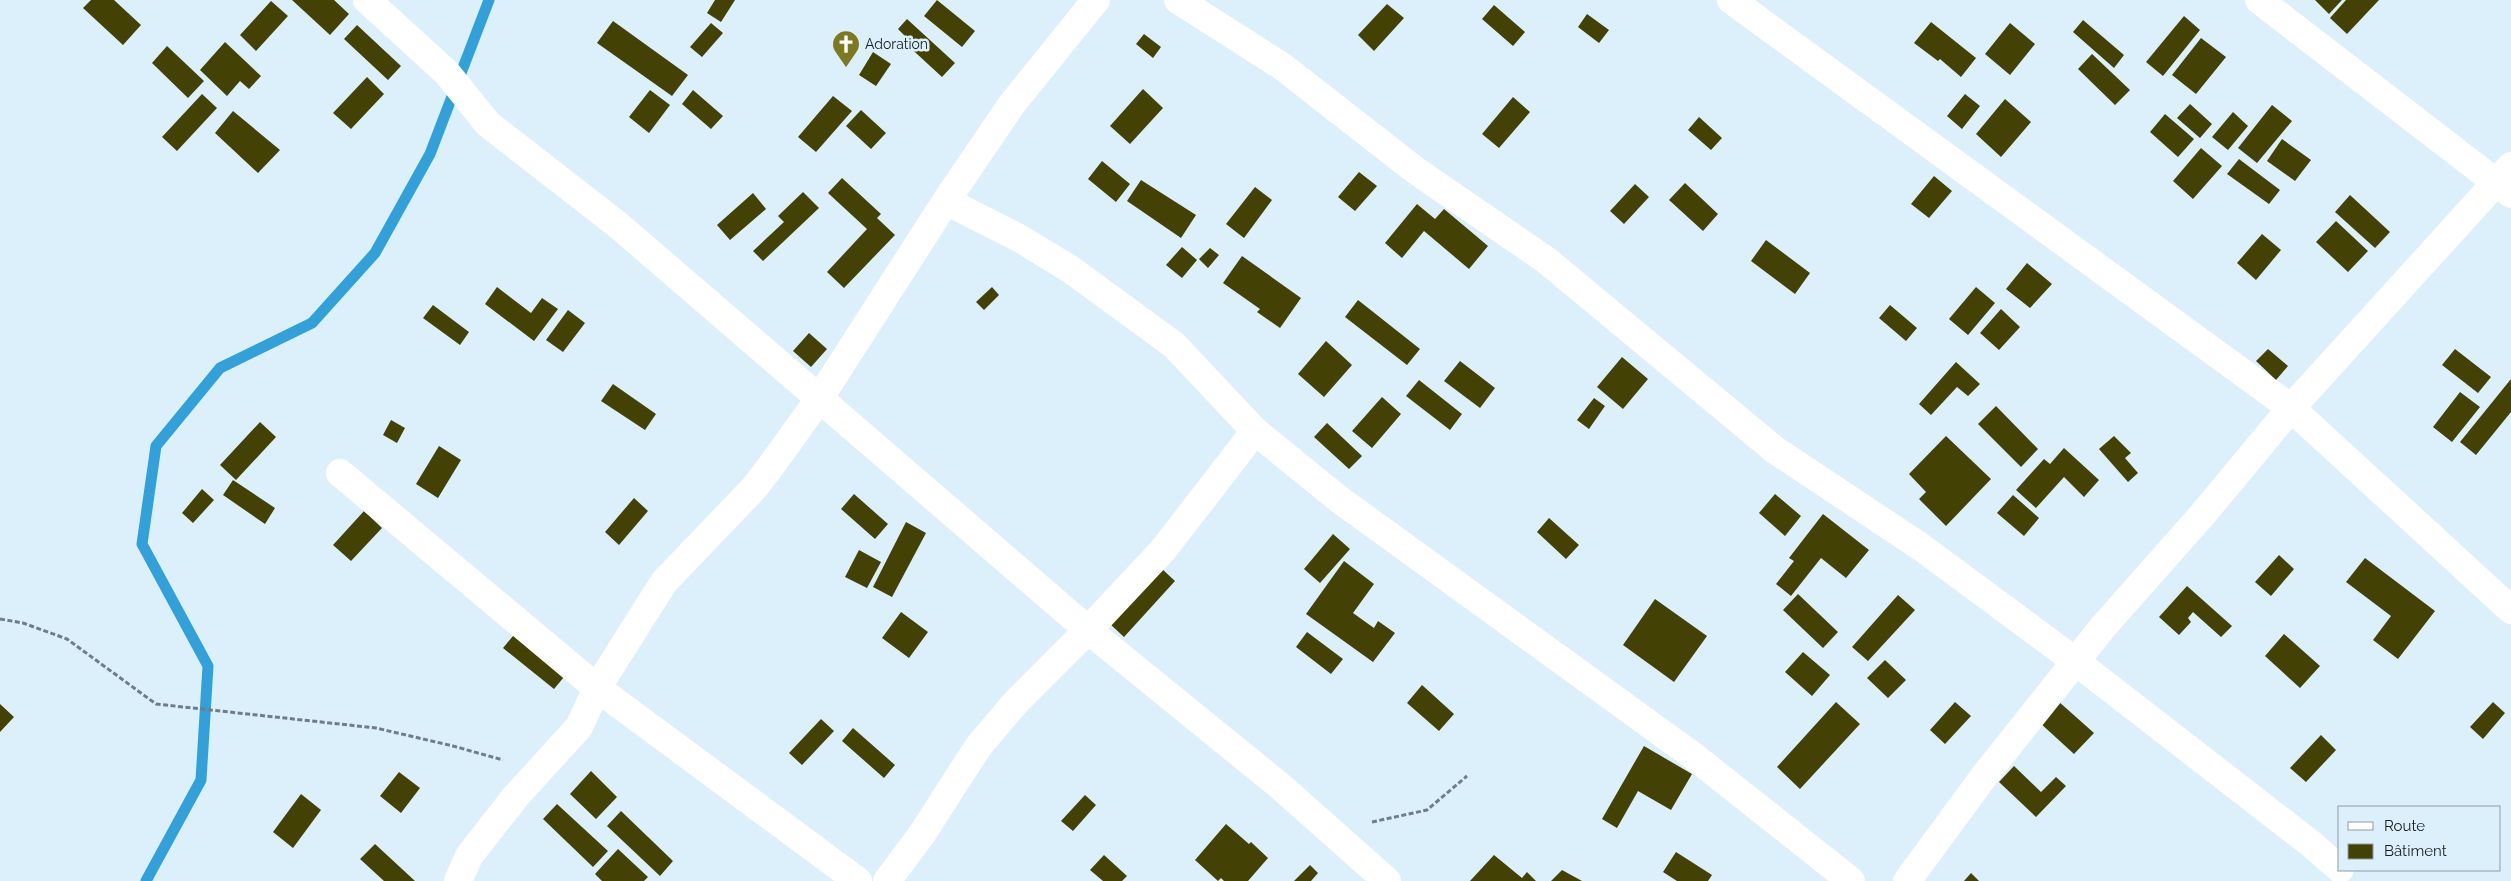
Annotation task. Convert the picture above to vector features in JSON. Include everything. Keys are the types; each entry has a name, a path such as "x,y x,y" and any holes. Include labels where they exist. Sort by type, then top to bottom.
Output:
{"street":[{"path":"368,0 446,73 488,124 618,225 1088,630 1280,786 1387,881"},
{"path":"458,881 469,856 539,771 580,727 598,688 664,582 755,487 819,399 946,201 1012,104 1096,0"},
{"path":"1178,0 1283,67 1415,170 1546,260 1775,450 1921,547 2075,661 2338,867"},
{"path":"1731,0 2004,197 2291,408 2511,610"},
{"path":"1907,881 1985,775 2075,661 2291,408 2506,182 2258,0"},
{"path":"946,201 1019,238 1070,269 1174,345 1255,431 1340,500 1692,755 1851,881"},
{"path":"888,881 922,834 978,747 1016,702 1088,630 1163,550 1255,431"},
{"path":"340,473 598,688 858,881"},
{"path":"2342,871 2354,881"}],"path":[{"path":"0,618 67,639 156,704 376,728 453,746 539,771"},
{"path":"1327,829 1378,821 1428,810 1467,776"}],"building":[{"path":"91,0 114,0 141,25 123,45 83,8"},
{"path":"292,0 334,0 349,14 330,35"},
{"path":"715,0 735,0 721,22 707,13"},
{"path":"937,0 975,31 962,47 924,16"},
{"path":"2315,0 2342,0 2329,14"},
{"path":"2346,0 2379,0 2347,34 2330,18"},
{"path":"271,1 288,16 256,51 240,35"},
{"path":"1387,4 1404,18 1374,51 1358,35"},
{"path":"1494,5 1525,32 1513,46 1482,19"},
{"path":"1587,14 1609,30 1599,43 1578,27"},
{"path":"2184,16 2200,30 2163,76 2146,62"},
{"path":"907,19 955,63 942,77 904,42 907,38 898,29"},
{"path":"2083,20 2124,55 2114,68 2073,32"},
{"path":"613,21 688,75 672,96 597,43"},
{"path":"1931,22 1976,58 1961,77 1940,59 1938,61 1914,43"},
{"path":"711,23 723,33 702,57 690,47"},
{"path":"2010,23 2035,44 2010,75 1985,54"},
{"path":"357,25 401,66 388,80 344,39"},
{"path":"1144,34 1161,47 1153,58 1136,44"},
{"path":"2201,38 2226,57 2196,94 2172,75"},
{"path":"225,42 261,76 249,89 240,81 227,96 200,70"},
{"path":"167,46 204,81 188,98 152,63"},
{"path":"873,52 891,64 876,86 859,75"},
{"path":"2092,54 2130,90 2115,105 2078,69"},
{"path":"367,77 384,94 351,129 333,113"},
{"path":"1143,89 1163,108 1130,144 1110,126"},
{"path":"650,90 670,105 649,133 629,117"},
{"path":"693,90 723,116 711,129 682,104"},
{"path":"202,94 217,108 177,151 162,137"},
{"path":"1965,94 1980,106 1962,129 1947,116"},
{"path":"833,96 852,111 816,152 798,137"},
{"path":"1513,97 1530,112 1499,148 1482,134"},
{"path":"2005,99 2031,122 2001,157 1976,134"},
{"path":"2190,104 2212,124 2200,138 2177,118"},
{"path":"2272,105 2292,121 2257,163 2238,148"},
{"path":"861,110 886,133 871,149 846,126"},
{"path":"233,111 280,150 258,173 215,133"},
{"path":"2233,112 2248,126 2228,150 2212,137"},
{"path":"2165,114 2194,139 2178,157 2150,132"},
{"path":"1699,117 1722,138 1711,150 1688,130"},
{"path":"2282,139 2311,160 2295,181 2267,161"},
{"path":"2201,148 2222,166 2193,199 2173,181"},
{"path":"2239,159 2280,190 2269,204 2227,174"},
{"path":"1102,161 1130,184 1116,202 1088,179"},
{"path":"1359,172 1377,186 1355,211 1338,197"},
{"path":"1934,176 1952,191 1929,218 1911,204"},
{"path":"842,178 881,214 877,218 895,235 844,288 827,272 867,229 828,193"},
{"path":"1141,180 1196,215 1181,238 1127,201"},
{"path":"1685,183 1718,214 1703,231 1669,200"},
{"path":"1635,184 1649,197 1624,224 1610,211"},
{"path":"1255,187 1272,200 1244,238 1226,224"},
{"path":"803,192 819,208 763,261 753,251 784,222 778,216"},
{"path":"753,193 766,209 730,240 717,225"},
{"path":"2350,195 2390,232 2375,248 2335,212"},
{"path":"1417,204 1435,219 1444,209 1488,246 1469,269 1424,231 1402,258 1385,243"},
{"path":"2336,221 2368,251 2348,272 2316,242"},
{"path":"2262,234 2281,250 2256,280 2237,263"},
{"path":"1766,240 1810,273 1795,294 1751,261"},
{"path":"1182,247 1197,260 1182,278 1166,265"},
{"path":"1210,248 1219,255 1208,268 1199,259"},
{"path":"1242,256 1301,298 1280,328 1257,312 1260,309 1223,283"},
{"path":"2027,263 2052,284 2030,308 2006,289"},
{"path":"497,287 531,313 542,298 558,309 534,341 485,304"},
{"path":"992,287 999,295 984,310 976,302"},
{"path":"1976,287 1995,303 1968,335 1949,319"},
{"path":"1358,300 1420,349 1407,365 1345,317"},
{"path":"433,305 469,332 460,345 423,318"},
{"path":"1890,305 1917,328 1906,341 1879,318"},
{"path":"2001,309 2020,327 1999,350 1980,333"},
{"path":"568,310 585,323 563,352 546,340"},
{"path":"809,333 827,349 811,367 793,351"},
{"path":"1326,341 1352,365 1324,397 1298,374"},
{"path":"2268,349 2288,366 2276,380 2256,361"},
{"path":"2455,349 2491,377 2478,393 2442,365"},
{"path":"1622,357 1648,379 1623,409 1597,387"},
{"path":"1460,361 1495,388 1480,408 1444,381"},
{"path":"1956,362 1980,384 1968,396 1957,387 1931,415 1919,404"},
{"path":"2511,379 2511,412 2476,455 2460,442"},
{"path":"1419,380 1462,414 1450,430 1406,396"},
{"path":"613,384 656,414 645,430 601,401"},
{"path":"2460,392 2480,407 2452,442 2433,427"},
{"path":"1382,397 1401,414 1372,448 1352,431"},
{"path":"1594,398 1605,406 1589,429 1577,420"},
{"path":"1996,406 2038,449 2021,467 1978,424"},
{"path":"391,420 405,428 397,443 383,435"},
{"path":"260,422 276,437 236,480 220,465"},
{"path":"1327,423 1362,456 1349,469 1314,437"},
{"path":"1946,436 1991,479 1946,526 1919,499 1926,492 1909,474"},
{"path":"2114,436 2131,453 2125,458 2138,473 2128,482 2099,449"},
{"path":"439,446 461,460 438,498 416,484"},
{"path":"2064,448 2099,480 2084,497 2064,477 2036,508 2016,490 2044,459 2050,464"},
{"path":"233,480 275,508 265,524 223,495"},
{"path":"202,489 214,500 193,523 182,513"},
{"path":"854,494 888,524 875,539 841,509"},
{"path":"1775,494 1801,516 1785,536 1759,513"},
{"path":"2013,495 2039,518 2024,536 1997,513"},
{"path":"634,498 648,511 619,545 605,532"},
{"path":"364,511 382,528 351,561 333,545"},
{"path":"1823,514 1869,550 1846,578 1821,558 1791,596 1776,584 1794,561 1789,558"},
{"path":"1549,518 1579,545 1566,559 1537,532"},
{"path":"906,522 926,533 892,597 873,587"},
{"path":"1333,534 1350,549 1320,583 1304,569"},
{"path":"859,550 881,562 867,588 845,577"},
{"path":"2279,555 2294,569 2271,596 2255,582"},
{"path":"2365,558 2435,611 2398,659 2373,640 2391,616 2346,582"},
{"path":"1344,561 1374,584 1353,613 1374,628 1378,621 1395,633 1373,662 1306,614"},
{"path":"1161,568 1175,581 1124,637 1110,624"},
{"path":"2187,586 2232,626 2221,637 2193,612 2188,618 2191,622 2179,635 2159,617"},
{"path":"1798,594 1838,632 1823,648 1783,610"},
{"path":"1898,595 1915,610 1868,661 1852,647"},
{"path":"1655,599 1707,636 1674,682 1623,645"},
{"path":"901,612 928,632 909,658 882,638"},
{"path":"518,630 569,671 554,689 503,648"},
{"path":"1307,632 1343,659 1331,674 1296,647"},
{"path":"2284,634 2320,666 2300,688 2265,656"},
{"path":"1803,652 1830,675 1812,696 1785,672"},
{"path":"1885,660 1906,680 1888,698 1867,678"},
{"path":"1422,685 1454,714 1439,731 1407,703"},
{"path":"2058,701 2094,733 2074,754 2039,722"},
{"path":"1836,702 1860,724 1800,789 1777,767"},
{"path":"1955,702 1971,716 1945,744 1930,730"},
{"path":"2493,702 2505,713 2483,739 2470,727"},
{"path":"0,704 14,717 0,732"},
{"path":"821,719 834,731 802,765 789,753"},
{"path":"853,728 895,765 884,778 842,741"},
{"path":"2321,735 2336,750 2306,782 2290,768"},
{"path":"1644,746 1692,774 1671,810 1638,791 1617,828 1602,819"},
{"path":"2014,766 2041,792 2056,777 2066,786 2036,817 1999,782"},
{"path":"591,771 617,797 596,819 570,794"},
{"path":"399,772 420,788 401,813 380,796"},
{"path":"301,794 321,810 293,848 273,832"},
{"path":"1085,795 1096,805 1073,831 1061,821"},
{"path":"557,804 608,851 593,867 543,819"},
{"path":"621,811 673,861 660,876 607,826"},
{"path":"1226,824 1249,844 1251,842 1268,858 1248,881 1224,881 1221,878 1218,881 1195,860"},
{"path":"375,844 415,881 384,881 360,859"},
{"path":"618,849 648,877 644,881 602,881 595,874"},
{"path":"1676,852 1712,875 1708,881 1677,881 1663,872"},
{"path":"1104,855 1127,876 1122,881 1103,881 1090,870"},
{"path":"1494,855 1522,878 1527,872 1536,881 1470,881"},
{"path":"1310,865 1318,873 1311,881 1294,881"},
{"path":"1562,870 1582,881 1551,881"},
{"path":"1971,873 1979,881 1964,881"}],"waterway":[{"path":"146,881 201,780 208,666 142,544 156,446 220,368 312,323 375,253 430,154 489,0"}],"place":[{"name":"Adoration","path":"846,68"}]}
